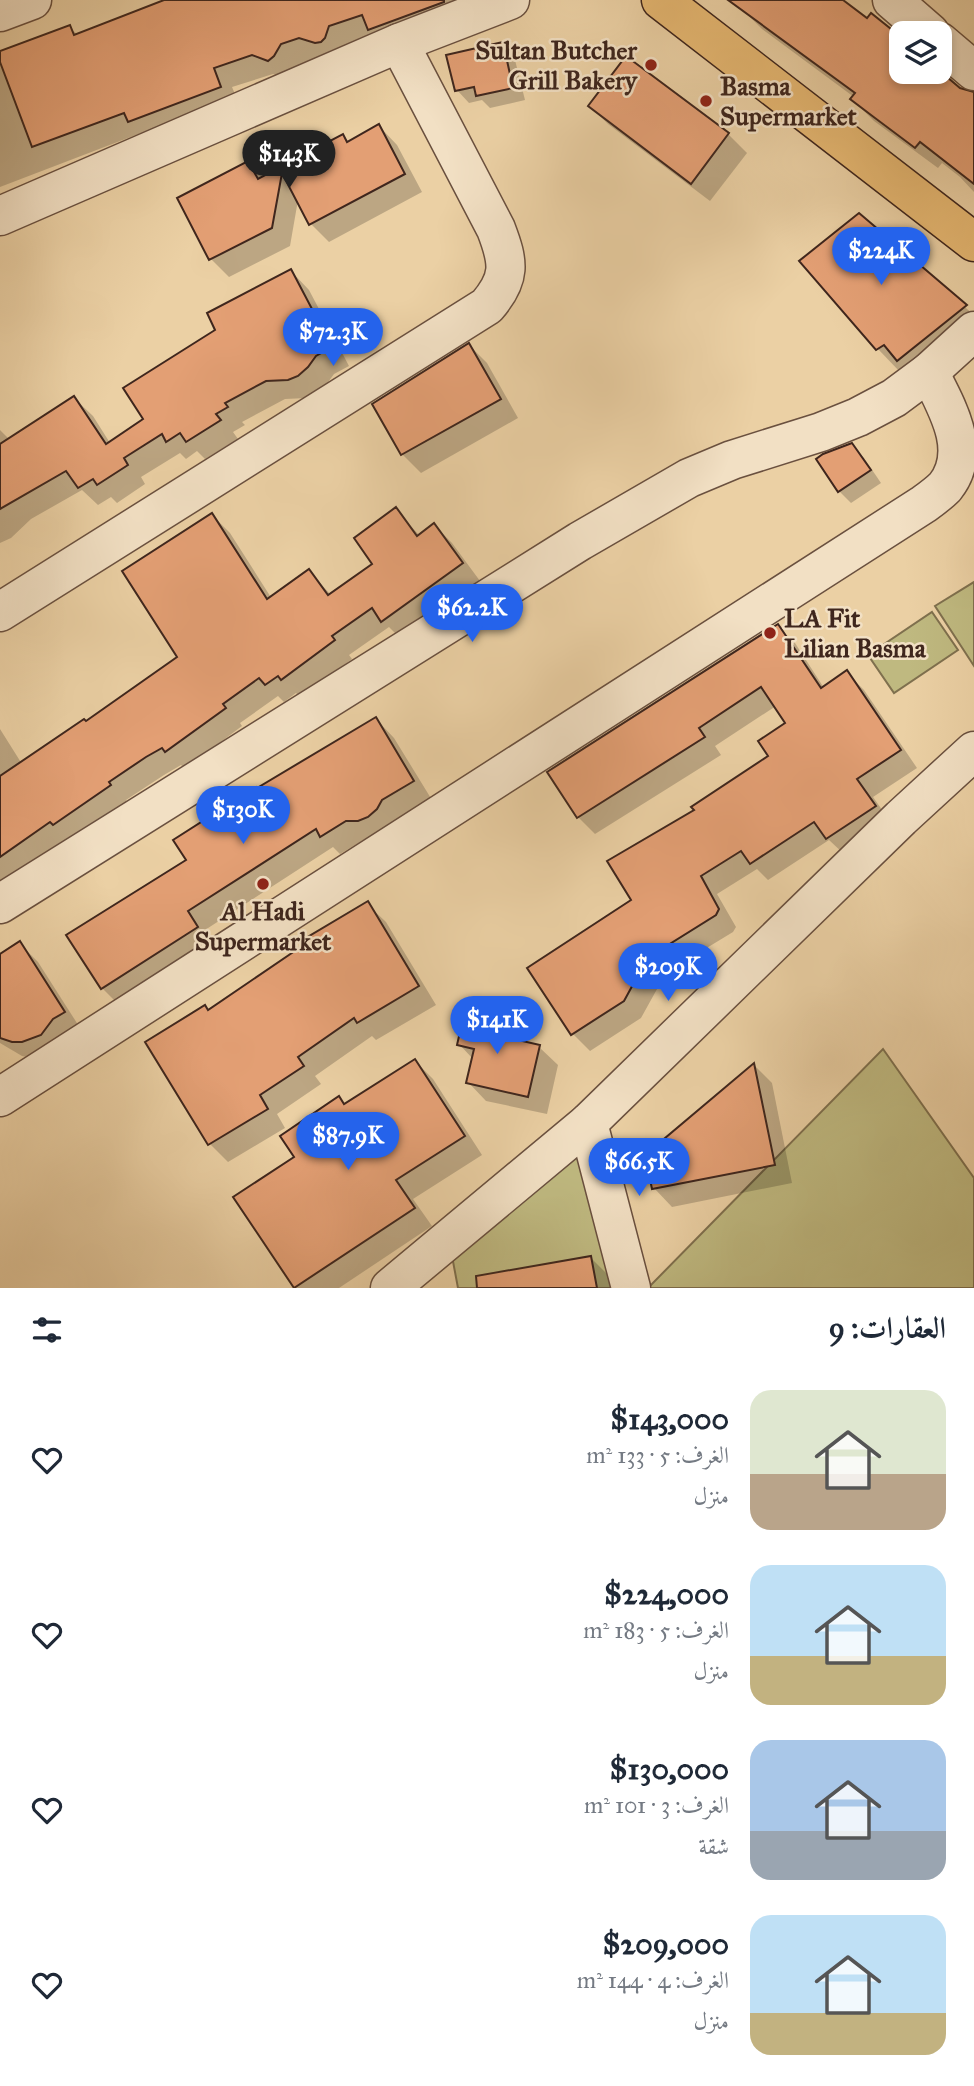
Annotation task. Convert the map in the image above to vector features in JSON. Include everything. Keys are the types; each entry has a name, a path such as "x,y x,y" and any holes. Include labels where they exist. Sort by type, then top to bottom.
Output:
{"main road":[{"path":"678,4 974,242"}],"street":[{"path":"0,12 32,0"},
{"path":"0,216 399,43 510,0"},
{"path":"892,0 916,21"},
{"path":"0,612 487,306 500,290 507,269 496,229 399,43"},
{"path":"952,52 974,71"},
{"path":"0,904 580,541 689,478 858,417 894,398 929,372 974,331"},
{"path":"0,1097 924,504 946,486 957,467 960,448 956,427 929,372"},
{"path":"390,1288 588,1123 901,818 974,751"},
{"path":"588,1123 631,1288"}],"shaded area":[{"path":"974,582 974,666 935,606"},
{"path":"932,612 958,650 894,693 868,655"},
{"path":"883,1049 974,1178 974,1288 648,1288"},
{"path":"588,1123 631,1288 458,1288 449,1240"}],"building":[{"path":"164,0 444,2 368,30 362,15 329,26 321,42 299,38 281,44 268,61 252,55 214,68 221,87 128,122 124,113 32,147 0,62 0,51 70,25 74,35"},
{"path":"728,0 843,0 867,18 871,13 889,27 889,84 952,84 952,81 960,88 974,92 974,184 920,142 915,148 850,99 855,93"},
{"path":"503,42 513,88 476,96 474,87 455,91 446,55"},
{"path":"626,56 729,133 691,184 588,106"},
{"path":"379,124 405,174 309,225 282,173 272,228 209,260 177,198 248,161 258,179 343,134 347,142"},
{"path":"859,213 967,305 897,361 884,345 876,350 799,261"},
{"path":"291,269 332,347 316,356 298,376 288,380 266,381 225,403 228,407 216,414 221,420 186,442 180,433 166,442 162,434 124,458 128,465 97,485 93,479 78,488 66,471 0,509 0,444 74,396 106,444 143,419 123,388 215,330 207,313"},
{"path":"469,343 501,399 401,455 372,404"},
{"path":"852,443 871,470 838,492 816,459"},
{"path":"396,507 417,536 434,523 463,563 381,622 372,608 332,636 335,640 281,680 278,676 265,685 259,678 223,704 226,708 165,752 162,748 146,757 53,825 50,822 0,857 0,776 84,719 86,721 177,657 122,571 212,513 267,599 309,569 328,595 372,564 354,538"},
{"path":"778,624 821,688 847,670 901,750 857,779 876,806 826,839 814,822 750,864 741,851 701,876 719,909 716,915 668,945 654,946 624,1001 571,1035 527,968 631,900 607,861 694,810 691,807 768,756 758,741 785,723 761,687 699,728 705,737 577,818 547,772"},
{"path":"376,717 414,781 382,800 368,817 358,821 346,821 320,837 316,829 188,911 198,927 101,989 66,935 186,860 173,840 256,787"},
{"path":"368,901 419,986 357,1023 354,1018 298,1057 304,1066 260,1095 268,1109 208,1145 145,1042 205,1005 208,1010 308,942 306,938"},
{"path":"20,941 65,1012 53,1019 41,1035 22,1042 12,1042 0,1038 0,954"},
{"path":"465,1010 504,1019 500,1036 540,1045 528,1097 466,1083 474,1049 457,1045"},
{"path":"415,1059 465,1136 396,1180 415,1208 294,1288 233,1197 294,1157 280,1136 339,1096 344,1104"},
{"path":"754,1063 775,1165 652,1189 645,1155"},
{"path":"591,1256 597,1288 477,1288 476,1276"}],"place":[{"name":"Sultan Butcher Grill Bakery","path":"651,65"},
{"name":"Basma Supermarket","path":"706,101"},
{"name":"LA Fit Lilian Basma","path":"770,633"},
{"name":"Al Hadi Supermarket","path":"263,884"}]}
